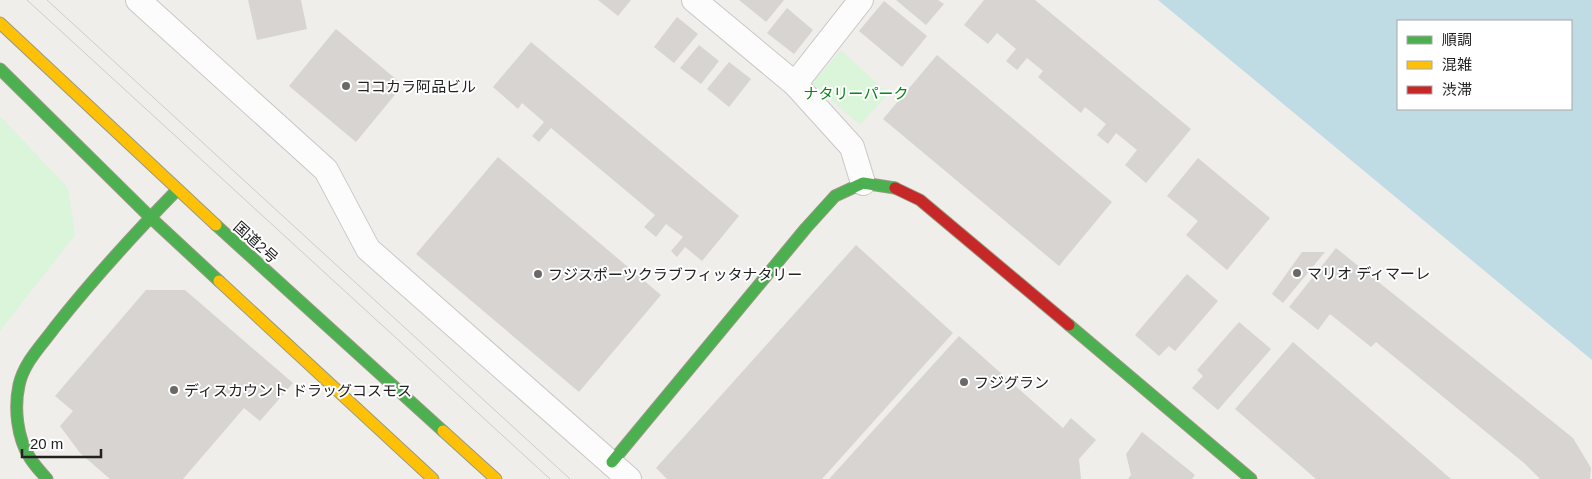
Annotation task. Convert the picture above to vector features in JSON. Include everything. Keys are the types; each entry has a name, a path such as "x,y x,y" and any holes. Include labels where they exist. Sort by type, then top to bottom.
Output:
{"main road":[{"name":"国道2号","path":"0,23 177,190 496,479"},
{"path":"0,69 150,217 433,479"},
{"path":"612,462 806,228 835,196 863,183 895,188 920,200 1251,479"},
{"path":"47,479 27,454 20,430 8,409 25,366 81,294 150,217 177,190"}],"street":[{"path":"138,0 326,170 368,249 612,462 629,479"},
{"path":"694,0 794,84 852,147 863,183"},
{"path":"794,84 861,0"}],"green space":[{"name":"ナタリーパーク","path":"841,50 888,94 860,125 812,83"},
{"path":"0,116 68,188 75,235 0,331"}],"water":[{"path":"1158,0 1592,0 1592,360"}],"building":[{"path":"248,0 301,0 307,29 257,40"},
{"path":"598,0 631,0 618,16"},
{"path":"739,0 784,0 766,22"},
{"path":"896,0 938,0 944,4 926,25"},
{"path":"984,0 1035,0 1191,129 1146,183 1125,165 1137,150 1116,133 1108,144 1097,135 1106,124 1085,107 1081,113 1038,77 1043,71 1027,58 1017,70 1006,61 1016,49 997,33 988,44 964,25"},
{"path":"884,1 927,36 902,67 859,31"},
{"path":"787,8 813,30 794,54 767,33"},
{"path":"677,17 698,34 674,63 654,47"},
{"name":"ココカラ阿品ビル","path":"336,29 403,85 356,142 289,86"},
{"path":"531,42 739,216 702,261 685,247 677,257 671,251 683,237 666,224 656,237 644,227 655,215 551,128 539,142 532,136 544,122 522,103 518,109 493,87"},
{"path":"699,45 719,61 701,84 680,68"},
{"path":"937,55 1112,202 1059,266 883,119"},
{"path":"729,62 751,79 729,107 707,89"},
{"name":"フジスポーツクラブフィッタナタリー","path":"498,157 661,295 579,392 416,254"},
{"path":"1198,158 1270,218 1227,270 1186,235 1198,221 1167,196"},
{"path":"856,245 953,333 822,479 667,479 656,468"},
{"path":"1336,248 1573,438 1591,468 1590,479 1540,479 1524,463 1376,342 1371,347 1330,314 1318,330 1289,307"},
{"name":"マリオ ディマーレ","path":"1302,252 1325,252 1283,303 1272,294"},
{"path":"1187,274 1218,301 1175,351 1169,346 1159,356 1135,335"},
{"name":"ディスカウント ドラッグコスモス","path":"146,290 185,290 293,383 260,421 244,408 183,479 110,479 80,453 60,426 73,411 55,396"},
{"path":"1239,322 1271,349 1218,410 1192,388 1203,376 1197,370"},
{"name":"フジグラン","path":"959,336 1063,428 1071,418 1096,440 1079,459 1081,479 829,479"},
{"path":"1293,342 1451,479 1316,479 1235,409"},
{"path":"1142,432 1195,475 1192,479 1128,479 1131,475 1126,454"}],"tram line":[{"path":"27,0 550,479"},
{"path":"47,0 570,479"}],"traffic: fast":[{"path":"0,69 150,217 219,281"},
{"path":"612,462 806,228 835,196 863,183 895,188"},
{"path":"47,479 30,458 19,432 17,403 21,377 39,347 84,292 177,190"},
{"path":"216,225 443,431"},
{"path":"1069,325 1251,479"}],"traffic: slow":[{"path":"0,23 216,225"},
{"path":"219,281 433,479"},
{"path":"443,431 496,479"}],"traffic: jam":[{"path":"895,188 920,200 1069,325"}],"place":[{"name":"ココカラ阿品ビル","path":"346,86"},
{"name":"マリオ ディマーレ","path":"1297,273"},
{"name":"フジスポーツクラブフィッタナタリー","path":"538,274"},
{"name":"フジグラン","path":"964,382"},
{"name":"ディスカウント ドラッグコスモス","path":"174,390"}]}
